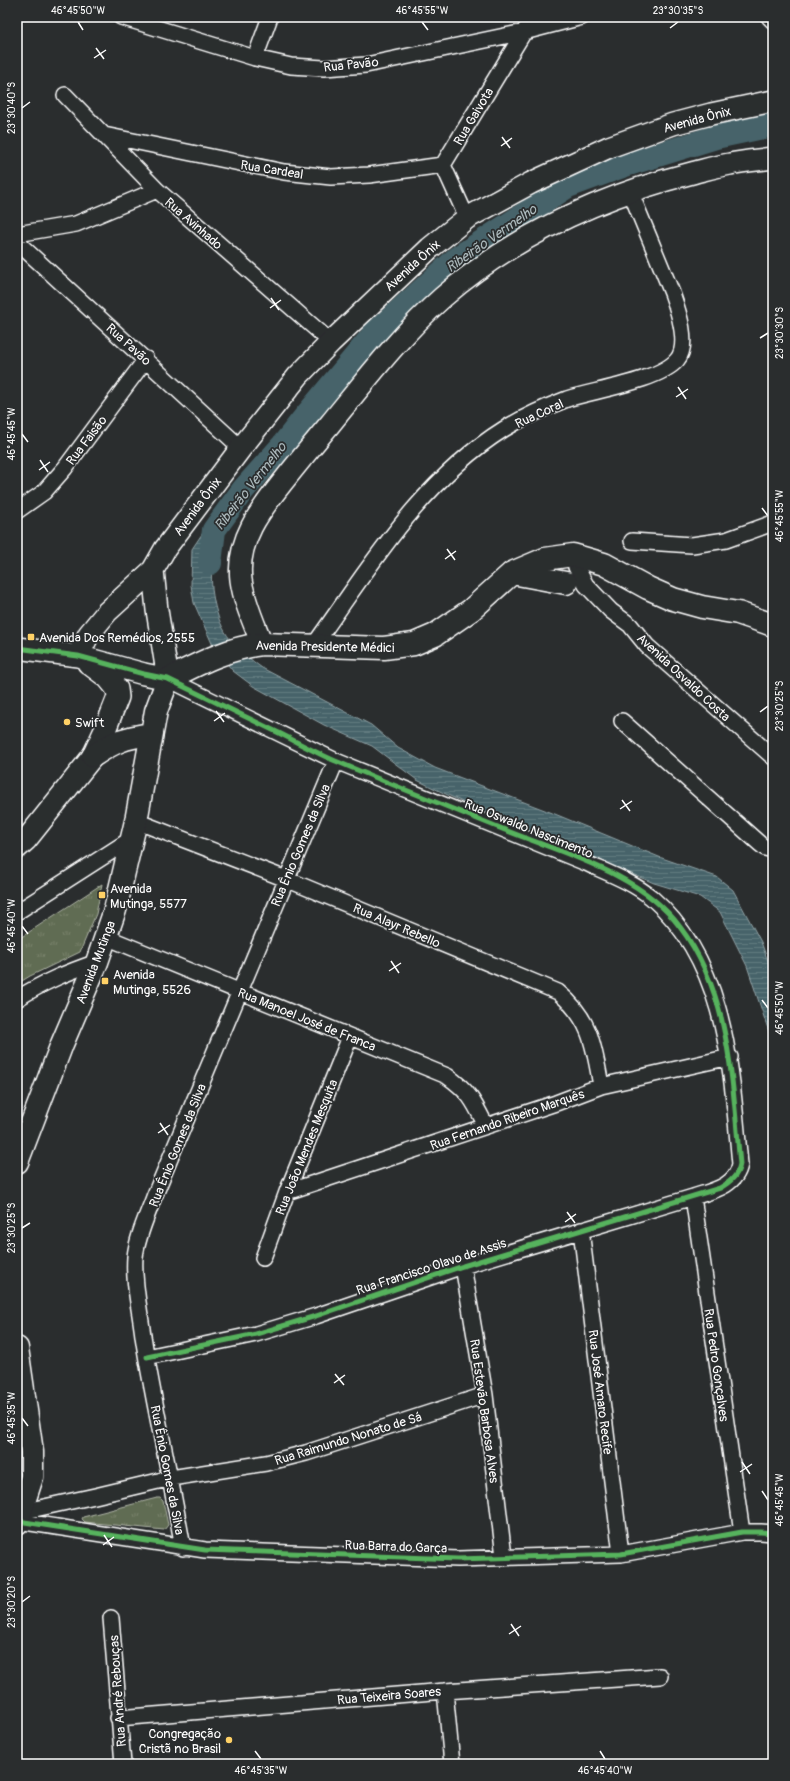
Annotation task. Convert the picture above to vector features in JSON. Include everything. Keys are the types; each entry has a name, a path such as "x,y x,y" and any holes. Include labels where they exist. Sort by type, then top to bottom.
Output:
{"main road":[{"name":"Avenida Ônix","path":"78,656 89,634 108,612 153,570 165,550 241,448 298,376 410,265 467,218 531,183 609,147 674,124 711,114 773,101"},
{"path":"17,648 78,656 168,679 206,660 253,645 240,566 243,548 256,517 301,459 366,380 404,337 442,298 476,270 509,248 543,228 586,208 630,191 670,178 730,164 773,158"},
{"name":"Avenida Presidente Médici","path":"253,645 314,645 384,648 400,647 424,641 471,610 512,573 545,559 573,555 604,564 648,588 673,599 702,607 738,613 773,625"},
{"path":"153,570 157,610 168,679"},
{"path":"512,573 566,583"},
{"path":"17,848 26,840 93,756 118,697 116,689 108,678 78,656"},
{"name":"Avenida Mutinga","path":"17,1162 62,1044 97,962 115,910 134,830 150,734 156,711 168,679"},
{"path":"93,756 118,740 150,734"},
{"path":"17,1348 32,1452 32,1477 19,1519"}],"street":[{"name":"Rua Pavão","path":"121,17 256,58 291,66 340,68 366,65 524,32 582,17"},
{"path":"256,58 270,17"},
{"name":"Rua Gaivota","path":"443,165 533,17"},
{"path":"769,17 773,21"},
{"name":"Rua Avinhado","path":"65,96 157,190 331,342"},
{"name":"Rua Cardeal","path":"104,135 292,173 330,177 370,175 443,165"},
{"path":"443,165 467,218"},
{"path":"17,234 76,224 157,190"},
{"name":"Rua Coral","path":"314,645 388,541 449,470 505,429 545,408 573,398 645,378 668,369 679,357 682,340 678,310 630,191"},
{"name":"Rua Pavão","path":"17,242 241,448"},
{"name":"Rua Faisão","path":"17,512 44,492 65,468 90,437 146,360"},
{"path":"632,541 699,544 726,540 773,523"},
{"name":"Avenida Osvaldo Costa","path":"573,555 581,577 596,596 611,611 630,625 647,646 773,757"},
{"name":"Avenida Osvaldo Costa","path":"545,559 556,575 566,583 596,596"},
{"name":"Rua Oswaldo Nascimento","path":"168,679 336,761 586,863 622,879 652,898 680,927 698,956 708,976 730,1057 740,1164 738,1173 732,1180 720,1188"},
{"path":"622,721 764,848 773,850"},
{"name":"Rua Ênio Gomes da Silva","path":"183,1548 147,1357 135,1276 137,1246 154,1196 336,761"},
{"path":"17,912 134,830"},
{"name":"Rua Alayr Rebello","path":"134,830 286,879 558,992 578,1011 589,1030 601,1086"},
{"name":"Rua Manoel José de Franca","path":"106,937 447,1076 463,1087 473,1100 486,1126"},
{"path":"17,999 38,985 62,974 97,962"},
{"name":"Rua João Mendes Mesquita","path":"264,1258 287,1192 350,1037"},
{"name":"Rua Fernando Ribeiro Marquês","path":"287,1192 601,1086 730,1057"},
{"name":"Rua Francisco Olavo de Assis","path":"147,1357 256,1334 316,1316 463,1266 720,1188"},
{"name":"Rua Pedro Gonçalves","path":"693,1197 742,1532"},
{"name":"Rua José Amaro Recife","path":"581,1230 621,1554"},
{"name":"Rua Estevão Barbosa Alves","path":"463,1266 485,1395 504,1557"},
{"name":"Rua Raimundo Nonato de Sá","path":"19,1519 95,1496 171,1478 266,1463 306,1453 485,1395"},
{"name":"Rua Barra do Garça","path":"19,1519 183,1548 458,1559 621,1554 742,1532 773,1533"},
{"name":"Rua André Rebouças","path":"111,1618 118,1718 123,1764"},
{"name":"Rua Teixeira Soares","path":"118,1718 445,1691 660,1676"},
{"path":"445,1691 452,1764"}],"green space":[{"path":"102,884 96,914 80,952 30,976 17,984 17,940"},
{"path":"160,1498 163,1501 168,1525 164,1530 85,1522 82,1519 83,1517"}],"water":[{"name":"Ribeirão Vermelho","path":"214,530 219,542 213,557 211,579 214,601 220,622 230,639 262,668 371,725 398,748 435,768 550,812 659,857 717,877 733,890 761,942 773,975 773,1053 771,1038 747,966 720,912 700,897 654,883 487,814 417,780 372,746 324,725 253,686 233,671 214,648 194,603 191,585 192,549 204,531"}],"waterway":[{"name":"Ribeirão Vermelho","path":"210,563 214,530 243,490 283,445 375,333 457,258 568,186 625,165 716,137 773,125"}],"cycle path":[{"path":"17,648 78,656 168,679 331,759 402,789 579,858 625,880 646,893 664,909 680,927 697,953 710,981 719,1010 726,1041 731,1072 740,1164 733,1178 720,1188 463,1266 316,1316 256,1334 147,1357"},
{"path":"18,1521 205,1550 458,1559 621,1554 742,1532 773,1533"}],"place":[{"name":"Avenida Dos Remédios, 2555","path":"31,637"},
{"name":"Swift","path":"67,722"},
{"name":"Avenida Mutinga, 5577","path":"102,895"},
{"name":"Avenida Mutinga, 5526","path":"105,981"},
{"name":"Congregação Cristã no Brasil","path":"229,1740"}]}
